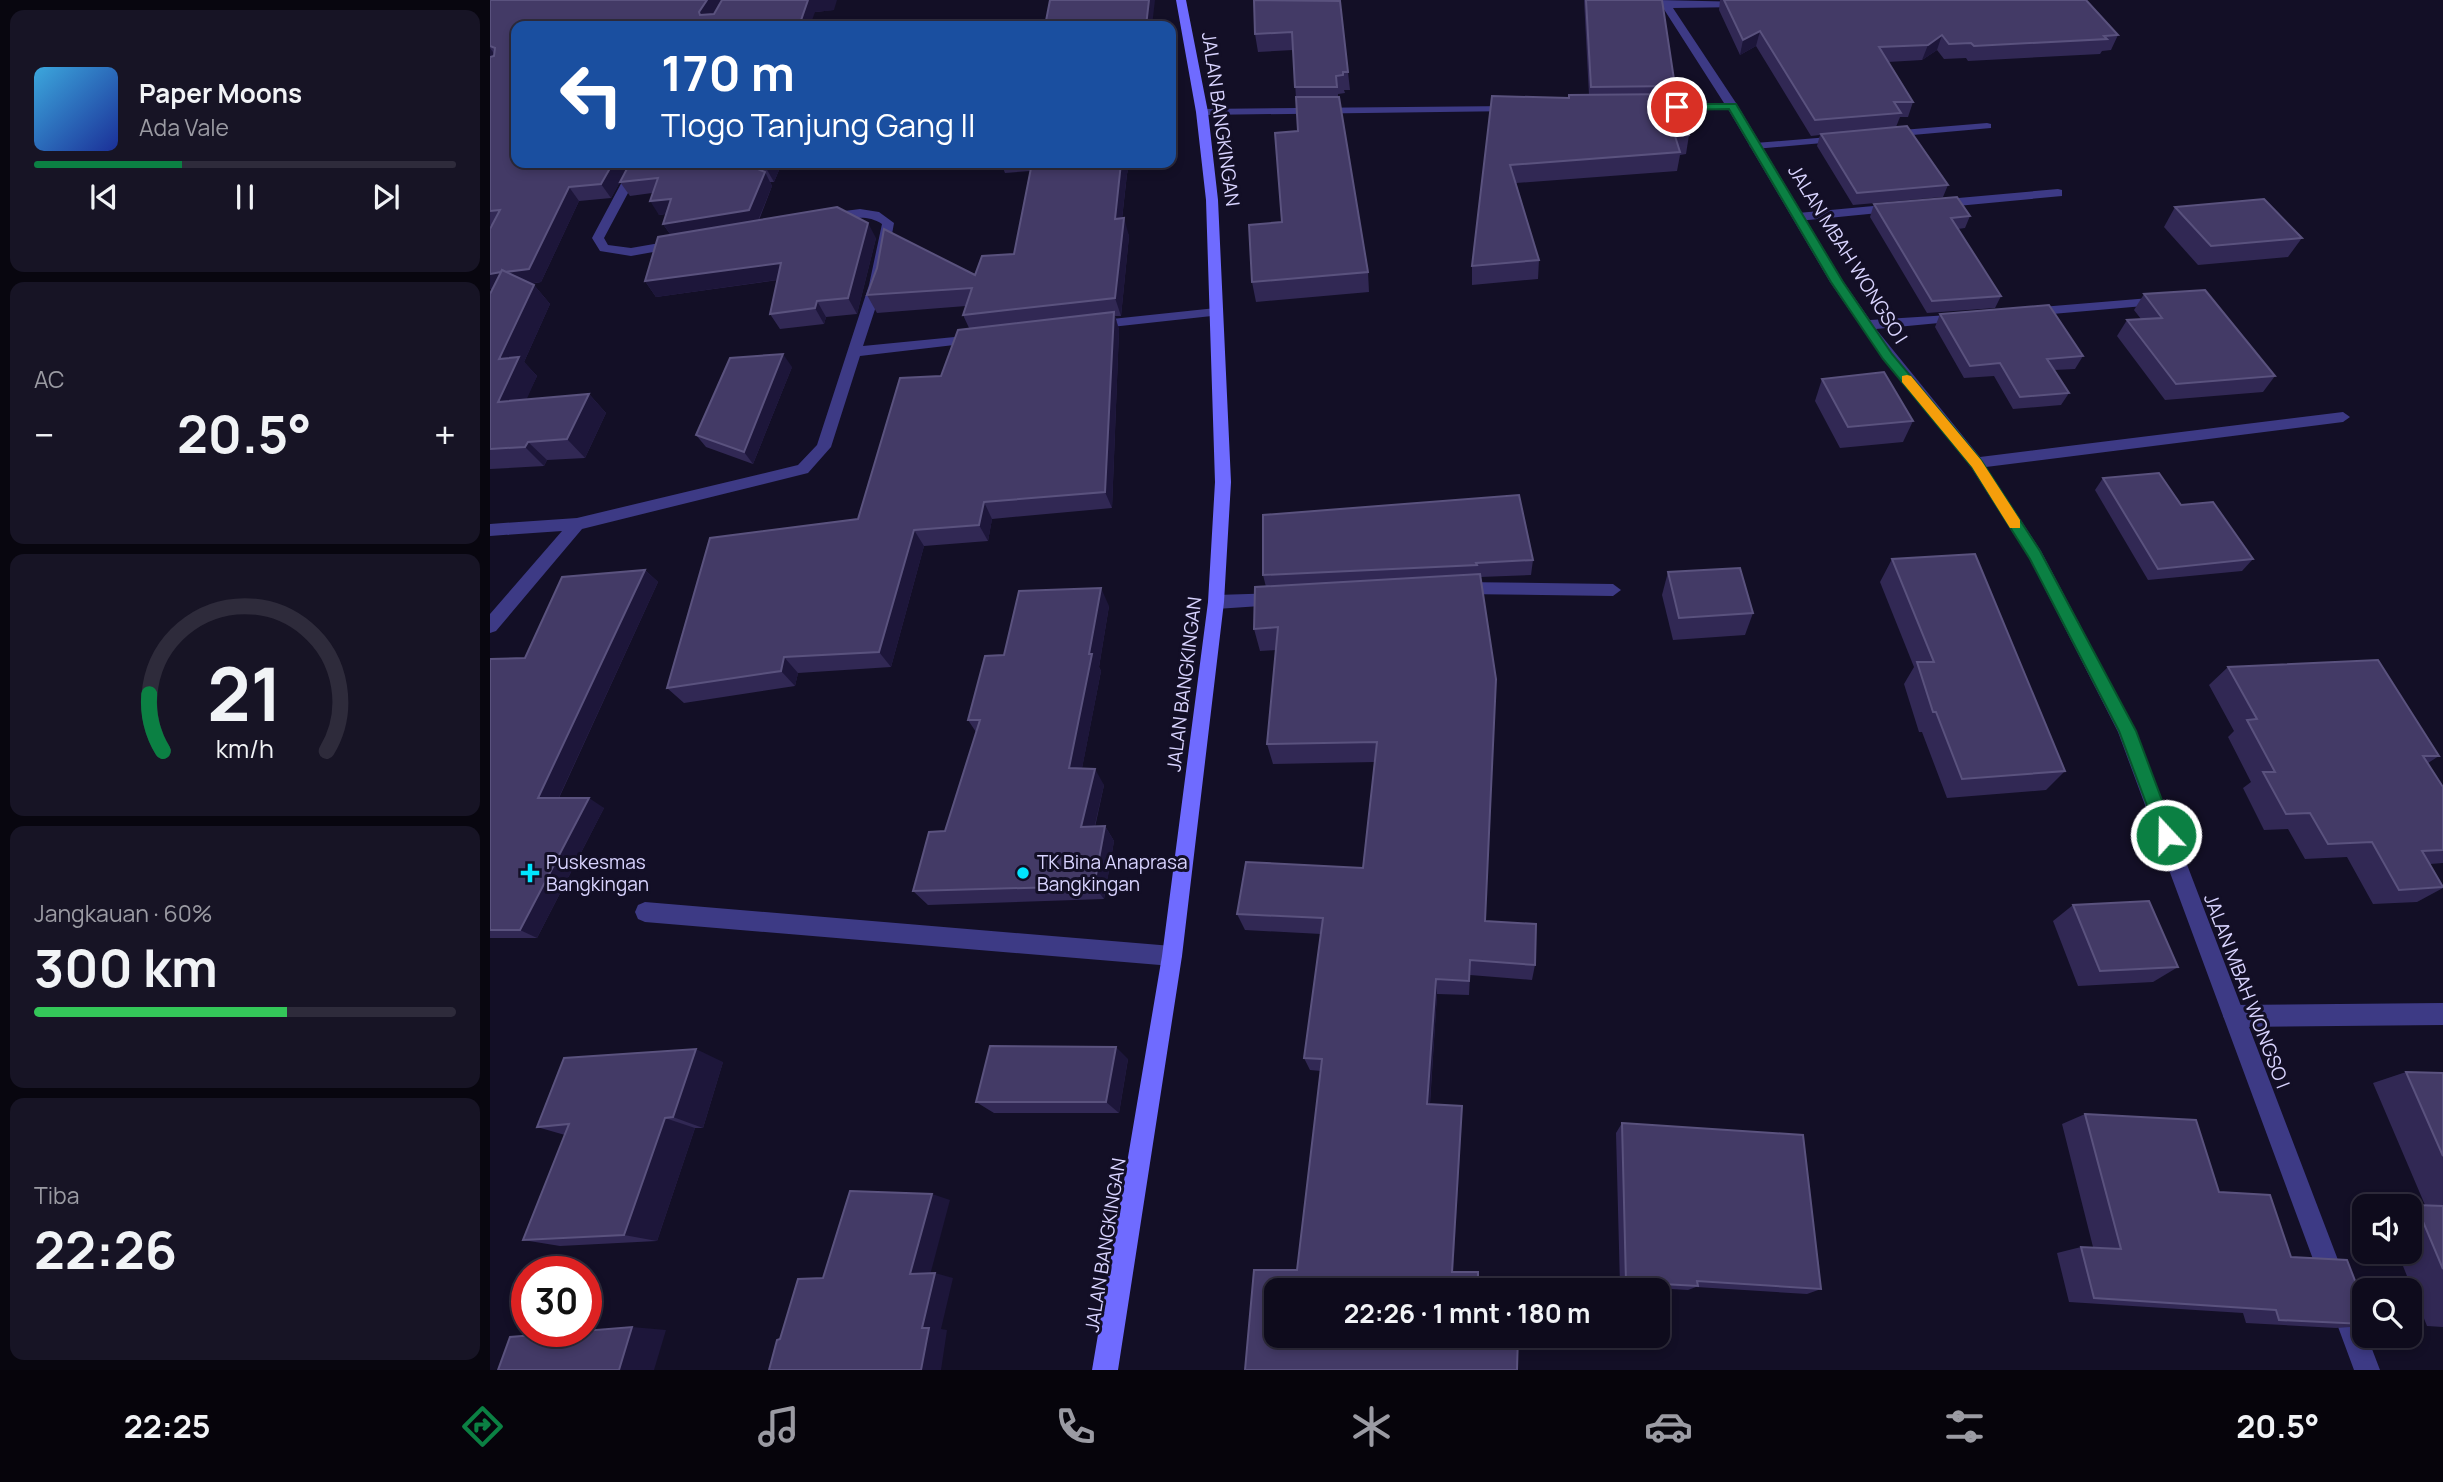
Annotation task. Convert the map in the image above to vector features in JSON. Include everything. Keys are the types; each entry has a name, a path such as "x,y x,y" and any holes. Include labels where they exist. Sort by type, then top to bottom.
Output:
{"street":[{"name":"JALAN BANGKINGAN","path":"1105,1370 1172,956 1216,602 1223,482 1212,200 1202,112 1181,0"},
{"path":"1665,3 1748,4"},
{"name":"JALAN MBAH WONGSO I","path":"1665,3 1732,106 1837,282 1888,356 1976,463 2035,555 2127,731 2367,1370"},
{"path":"1649,107 1732,106"},
{"path":"1202,112 1523,108"},
{"path":"1878,135 1987,126"},
{"path":"1755,146 1851,138"},
{"path":"635,168 598,238 604,248 631,252 684,242"},
{"path":"1921,206 2058,193"},
{"path":"1798,217 1908,207"},
{"path":"490,530 577,524 803,469 824,447 876,285 888,223 872,213 861,212 818,219"},
{"path":"2020,313 2173,300"},
{"path":"1081,327 1216,312"},
{"path":"1867,325 1978,316"},
{"path":"853,352 988,337"},
{"path":"1976,463 2343,417"},
{"path":"490,626 577,524"},
{"path":"1446,589 1613,590"},
{"path":"1216,602 1292,598"},
{"path":"645,912 1172,956"},
{"path":"2234,1016 2443,1014"}],"building":[{"path":"490,0 707,0 699,12 700,15 714,14 722,0 808,0 801,21 511,21 511,168 610,168 601,184 569,187 529,269 505,272 502,270 490,274 490,229 500,210 490,211 490,57 494,56 495,48 490,46"},
{"path":"1050,0 1149,0 1147,21 1046,21"},
{"path":"1254,0 1340,1 1348,72 1336,76 1337,87 1295,87 1292,32 1255,34"},
{"path":"1586,0 1662,0 1675,86 1591,87"},
{"path":"1724,0 2086,0 2118,35 2104,36 2107,39 1974,46 1971,43 1949,44 1942,35 1928,45 1879,47 1913,102 1894,102 1901,113 1815,120 1760,31 1743,40"},
{"path":"1678,94 1689,135 1675,136 1680,152 1510,165 1539,260 1472,266 1492,96 1569,98 1569,95"},
{"path":"1296,97 1339,97 1368,272 1252,282 1249,225 1282,222 1275,133 1298,131"},
{"path":"1907,126 1948,185 1857,193 1821,134"},
{"path":"627,168 766,168 758,169 765,172 749,210 663,224 671,199 650,201 658,178 620,182"},
{"path":"1031,168 1120,168 1115,219 1124,218 1115,298 963,315 972,288 867,295 877,268 884,229 975,275 982,256 1014,254"},
{"path":"1957,197 1970,216 1951,218 2001,296 1932,301 1874,204"},
{"path":"2264,199 2302,238 2211,246 2175,207"},
{"path":"837,207 868,223 848,298 817,301 815,308 770,314 781,263 645,281 658,237"},
{"path":"502,270 534,285 499,359 519,357 498,402 589,394 567,439 528,442 525,447 490,449 490,294"},
{"path":"2205,290 2275,376 2176,384 2127,320 2162,318 2144,294"},
{"path":"2049,305 2083,356 2047,359 2069,393 2020,397 2000,363 1970,366 1940,314"},
{"path":"1114,312 1105,492 984,502 979,525 914,530 879,652 784,657 781,671 667,688 710,538 858,519 900,378 941,376 958,330"},
{"path":"783,354 744,452 696,435 730,358"},
{"path":"1884,372 1913,421 1848,427 1822,379"},
{"path":"2159,473 2181,505 2213,502 2253,559 2158,569 2103,478"},
{"path":"1519,495 1533,560 1263,575 1263,515"},
{"path":"1975,554 2065,771 1962,779 1936,712 1933,712 1917,662 1934,662 1892,559"},
{"path":"1740,568 1753,613 1679,618 1668,572"},
{"path":"645,570 538,798 589,798 520,930 490,930 490,659 525,658 562,577"},
{"path":"1480,574 1496,679 1485,921 1536,924 1535,965 1470,960 1469,981 1436,979 1427,1104 1462,1106 1452,1272 1478,1272 1478,1278 1264,1278 1264,1348 1518,1348 1517,1370 1245,1370 1254,1270 1297,1270 1322,1059 1304,1058 1323,918 1237,914 1246,862 1363,868 1377,742 1267,744 1278,627 1254,629 1255,587"},
{"path":"1101,588 1089,654 1092,654 1069,768 1095,769 1081,827 1105,826 1094,886 913,891 929,832 945,831 980,720 968,720 985,656 1004,655 1019,591"},
{"path":"2378,660 2439,756 2423,756 2443,787 2443,850 2422,851 2443,887 2399,890 2372,842 2328,844 2310,813 2286,814 2263,772 2275,772 2247,720 2257,719 2228,667"},
{"path":"2149,901 2178,967 2100,971 2073,905"},
{"path":"990,1046 1116,1047 1106,1102 976,1102"},
{"path":"696,1049 673,1117 665,1118 624,1235 523,1240 569,1124 537,1127 564,1058"},
{"path":"2406,1072 2443,1073 2443,1156"},
{"path":"2085,1114 2196,1120 2219,1192 2270,1195 2291,1257 2347,1260 2354,1278 2352,1323 2279,1320 2276,1310 2094,1298 2081,1247 2121,1249"},
{"path":"1622,1123 1803,1135 1821,1289 1697,1281 1698,1286 1670,1284 1670,1278 1626,1278"},
{"path":"850,1191 932,1194 910,1274 935,1273 922,1328 929,1328 921,1370 769,1370 798,1279 823,1278"},
{"path":"2422,1205 2443,1206 2443,1269 2422,1219"},
{"path":"632,1327 619,1370 498,1370 510,1337 511,1347 602,1347 602,1329"}],"slow traffic":[{"path":"1907,379 1976,463 2015,524"}],"place":[{"name":"Puskesmas Bangkingan","path":"530,873"},
{"name":"TK Bina Anaprasa Bangkingan","path":"1023,873"}],"route":[{"path":"1677,107 1732,106 1837,282 1888,356 1976,463 2035,555 2090,656 2127,731 2166,835"}]}
